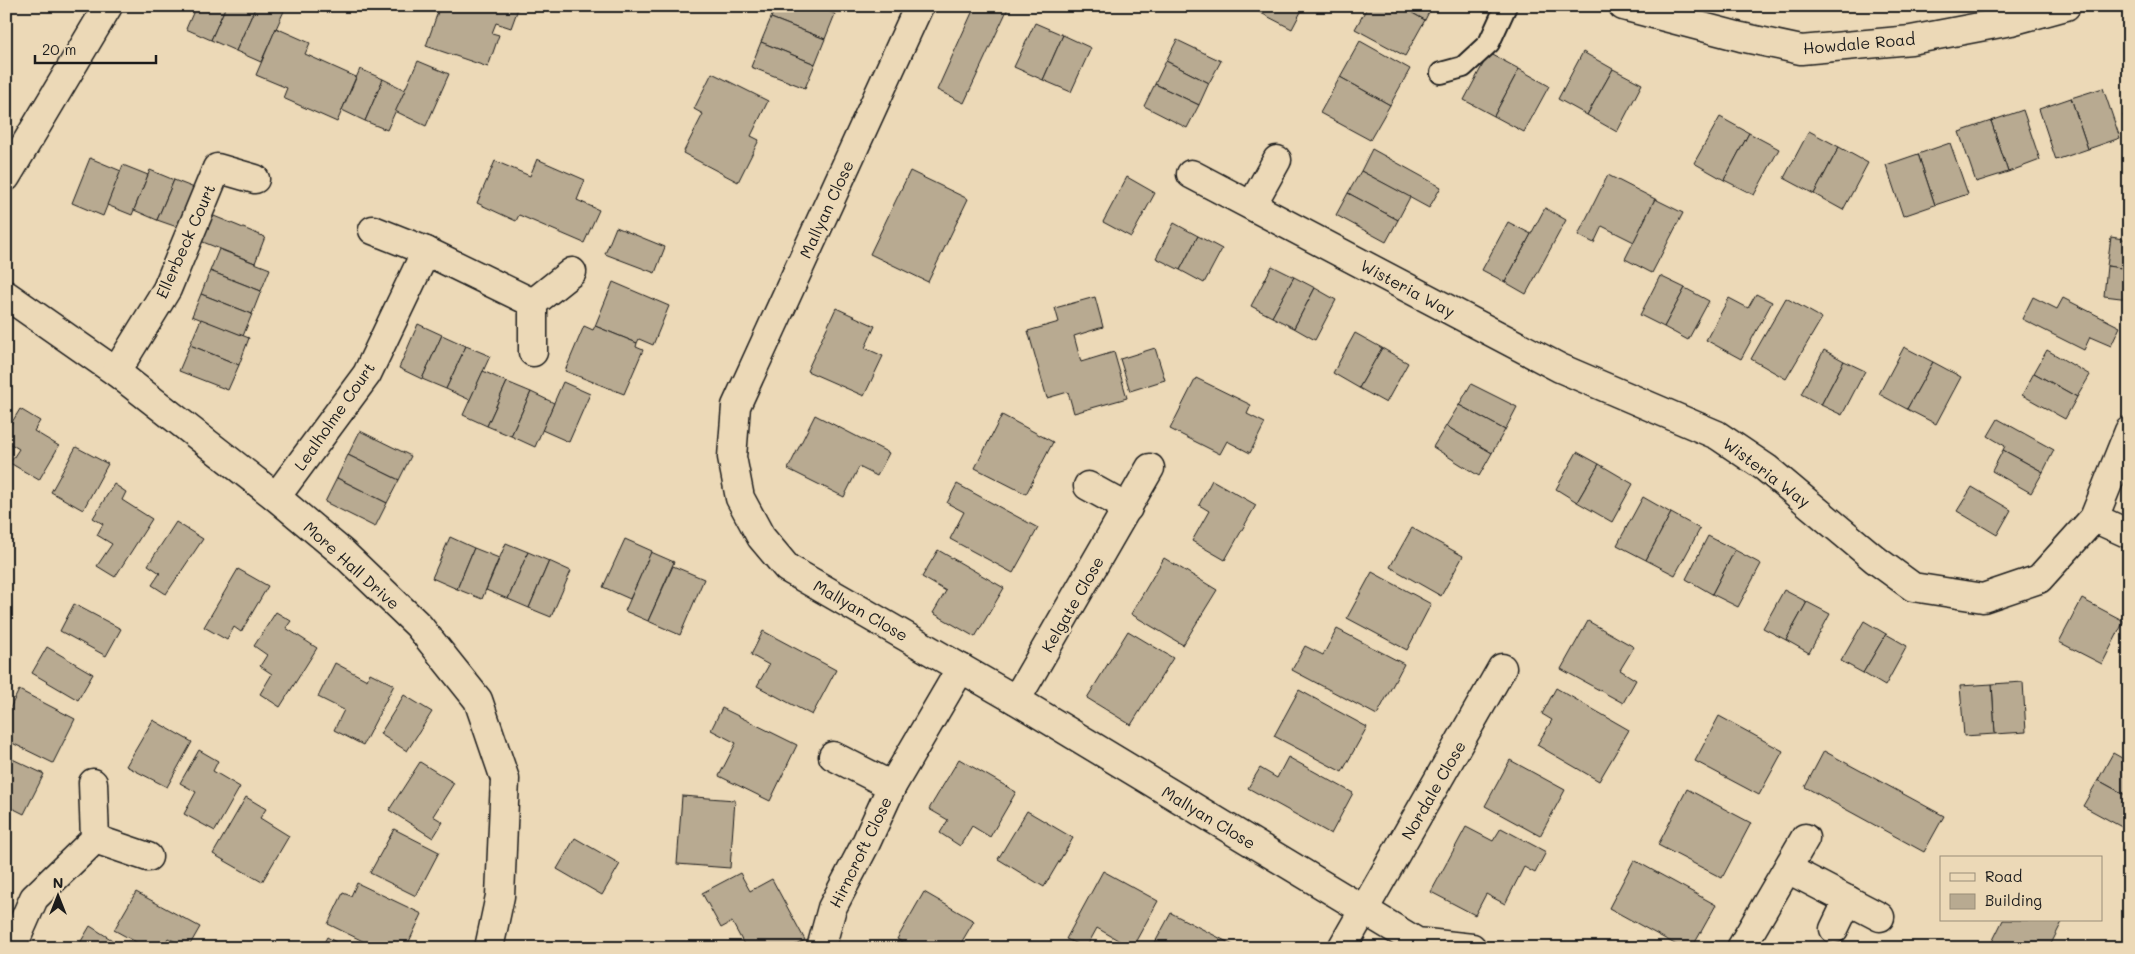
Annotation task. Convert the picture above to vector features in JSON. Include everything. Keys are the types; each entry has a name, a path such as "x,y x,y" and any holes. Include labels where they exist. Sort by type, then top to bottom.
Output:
{"street":[{"name":"Mallyan Close","path":"919,6 736,406 732,457 740,498 760,537 787,568 1016,700 1417,942 1472,948"},
{"name":"Howdale Road","path":"1623,6 1680,14 1801,50 1911,40 2011,21 2066,6"},
{"path":"6,177 103,8"},
{"path":"1252,206 1277,160"},
{"name":"Ellerbeck Court","path":"116,372 167,289 217,168 255,179"},
{"name":"Wisteria Way","path":"1191,174 1560,368 1717,435 1766,468 1876,560 1913,588 1983,598 2038,579 2094,518 2129,431"},
{"path":"373,230 426,251 534,303"},
{"name":"Lealholme Court","path":"276,497 367,374 426,251"},
{"path":"533,352 534,303 572,272"},
{"name":"More Hall Drive","path":"6,296 116,372 276,497 344,554 418,625 478,700 505,779 500,896 489,948"},
{"name":"Kelgate Close","path":"1016,700 1150,468"},
{"path":"1088,486 1128,508"},
{"path":"2094,518 2129,534"},
{"name":"Hirncroft Close","path":"821,948 832,908 865,845 892,786 961,668"},
{"name":"Nordale Close","path":"1342,948 1502,668"},
{"name":"Hirncroft Close","path":"833,756 892,786"},
{"path":"12,948 34,898 95,840 94,783"},
{"path":"1741,948 1805,838"},
{"path":"95,840 148,857"},
{"path":"1788,869 1880,917"},
{"path":"1834,929 1848,900"}],"lane":[{"path":"1441,73 1463,67 1489,43 1506,6"}],"building":[{"path":"196,6 226,6 211,40 186,29"},
{"path":"226,6 256,6 236,51 211,40"},
{"path":"256,6 272,6 284,11 261,62 236,51"},
{"path":"440,6 450,8 519,6 511,28 496,23 492,33 499,35 488,67 426,46"},
{"path":"776,6 815,6 835,14 825,39 771,18"},
{"path":"975,6 1009,6 964,103 937,90"},
{"path":"1257,6 1304,6 1292,29 1255,10"},
{"path":"1368,6 1400,6 1425,20 1405,56 1355,29"},
{"path":"1400,6 1432,6 1425,20"},
{"path":"771,18 825,39 815,64 761,42"},
{"path":"1035,23 1063,35 1043,80 1014,67"},
{"path":"276,28 310,43 305,54 356,77 337,122 283,98 287,88 256,75"},
{"path":"1063,35 1091,48 1071,92 1043,80"},
{"path":"1177,40 1221,61 1209,83 1166,61"},
{"path":"1360,41 1410,69 1390,105 1340,77"},
{"path":"761,42 815,64 805,88 751,67"},
{"path":"1583,52 1613,69 1587,115 1558,99"},
{"path":"1489,53 1519,69 1494,116 1464,100"},
{"path":"418,61 449,74 426,126 395,111"},
{"path":"1166,61 1209,83 1199,105 1155,84"},
{"path":"360,69 383,79 365,121 342,110"},
{"path":"1519,69 1549,86 1524,132 1494,116"},
{"path":"1613,69 1642,84 1617,132 1587,115"},
{"path":"712,73 768,101 751,136 759,140 738,182 683,153 703,114 694,109"},
{"path":"1340,77 1390,105 1370,140 1320,113"},
{"path":"383,79 405,90 387,130 365,121"},
{"path":"1155,84 1199,105 1187,128 1144,106"},
{"path":"2103,88 2120,138 2088,149 2071,98"},
{"path":"2071,98 2088,149 2056,160 2039,109"},
{"path":"2023,110 2040,160 2008,172 1991,121"},
{"path":"2129,113 2129,133 2123,115"},
{"path":"1720,117 1749,133 1724,180 1694,163"},
{"path":"1991,121 2008,172 1976,182 1959,132"},
{"path":"1809,131 1839,147 1814,194 1784,178"},
{"path":"1749,133 1779,149 1754,195 1724,180"},
{"path":"1950,143 1968,194 1935,205 1918,154"},
{"path":"1839,147 1868,163 1843,210 1814,194"},
{"path":"1372,149 1441,187 1429,208 1361,171"},
{"path":"1918,154 1935,205 1903,216 1886,165"},
{"path":"90,158 121,171 103,216 72,203"},
{"path":"537,159 585,180 577,200 599,210 584,243 519,215 516,221 477,203 495,161 530,176"},
{"path":"123,165 148,175 132,215 107,205"},
{"path":"150,170 174,180 157,220 134,210"},
{"path":"910,171 968,199 928,282 870,254"},
{"path":"1361,171 1410,197 1398,220 1348,193"},
{"path":"1608,175 1655,199 1634,242 1602,226 1594,243 1578,235"},
{"path":"1127,177 1155,193 1131,237 1103,222"},
{"path":"174,180 197,189 180,228 157,220"},
{"path":"1348,193 1398,220 1386,242 1336,215"},
{"path":"1655,199 1683,213 1652,273 1625,259"},
{"path":"1545,208 1566,220 1526,294 1505,282"},
{"path":"209,214 265,237 255,263 198,240"},
{"path":"1508,222 1531,234 1505,282 1482,270"},
{"path":"1174,223 1198,236 1180,270 1156,258"},
{"path":"616,227 665,247 655,273 605,254"},
{"path":"1198,236 1222,249 1204,283 1180,270"},
{"path":"2111,237 2129,240 2129,269 2107,266"},
{"path":"219,249 270,269 261,291 210,271"},
{"path":"1272,266 1294,277 1272,317 1251,306"},
{"path":"2107,266 2129,269 2129,299 2104,296"},
{"path":"210,271 261,291 252,314 201,294"},
{"path":"1660,276 1685,288 1664,327 1640,315"},
{"path":"1294,277 1315,288 1294,328 1272,317"},
{"path":"613,282 669,306 653,345 639,339 637,343 595,326"},
{"path":"1315,288 1336,300 1315,340 1294,328"},
{"path":"1685,288 1709,301 1688,340 1664,327"},
{"path":"201,294 252,314 243,336 192,316"},
{"path":"1756,294 1772,302 1741,359 1706,340 1729,298 1748,308"},
{"path":"1095,297 1103,327 1074,336 1081,362 1114,352 1127,398 1074,413 1068,392 1047,398 1028,331 1059,322 1055,308"},
{"path":"2033,297 2057,309 2063,298 2120,327 2111,346 2090,337 2084,350 2022,319"},
{"path":"1786,298 1822,318 1786,379 1751,359"},
{"path":"836,308 875,326 865,348 883,356 864,396 807,371"},
{"path":"201,319 249,338 239,365 190,345"},
{"path":"418,324 442,335 422,379 399,368"},
{"path":"584,326 593,330 595,326 637,343 636,347 643,350 624,394 565,371"},
{"path":"1355,333 1382,348 1359,388 1333,373"},
{"path":"442,335 466,346 446,389 422,379"},
{"path":"190,345 239,365 228,390 179,371"},
{"path":"466,346 490,356 470,400 446,389"},
{"path":"1904,347 1933,362 1907,409 1879,394"},
{"path":"1155,348 1165,380 1130,391 1120,359"},
{"path":"1382,348 1408,363 1386,403 1359,388"},
{"path":"1824,350 1844,361 1821,405 1801,394"},
{"path":"2047,350 2090,375 2077,397 2034,373"},
{"path":"1844,361 1865,371 1842,415 1821,405"},
{"path":"1933,362 1961,377 1936,424 1907,409"},
{"path":"483,371 507,382 487,426 463,415"},
{"path":"2034,373 2077,397 2065,419 2022,395"},
{"path":"1196,378 1251,405 1247,414 1265,423 1250,453 1227,441 1220,454 1170,429"},
{"path":"507,382 531,392 511,436 487,426"},
{"path":"563,382 590,394 569,442 542,430"},
{"path":"1471,384 1517,407 1505,430 1459,405"},
{"path":"531,392 554,403 535,447 511,436"},
{"path":"1459,405 1505,430 1492,453 1446,426"},
{"path":"20,409 40,421 34,431 59,446 39,480 10,463 19,449 6,441 6,432"},
{"path":"815,415 889,453 877,476 859,467 844,497 788,469"},
{"path":"1002,415 1053,442 1026,494 975,468"},
{"path":"1998,419 2054,450 2043,472 2003,450 2005,446 1988,436"},
{"path":"1446,426 1492,453 1479,476 1433,447"},
{"path":"360,431 411,456 399,480 348,455"},
{"path":"76,447 108,464 83,510 51,492"},
{"path":"2003,450 2043,472 2031,493 1992,471"},
{"path":"1577,452 1599,464 1577,502 1556,489"},
{"path":"348,455 399,480 387,503 337,478"},
{"path":"1599,464 1633,484 1612,522 1577,502"},
{"path":"337,478 387,503 375,527 325,502"},
{"path":"1212,480 1256,505 1225,560 1192,541 1209,511 1199,505"},
{"path":"114,484 126,492 122,500 152,519 115,577 97,566 112,544 97,535 103,524 93,518"},
{"path":"957,484 1038,528 1013,573 950,539 964,512 947,503"},
{"path":"1972,487 2011,510 1997,535 1957,511"},
{"path":"1643,497 1671,513 1646,560 1617,545"},
{"path":"1671,513 1700,529 1675,575 1646,560"},
{"path":"176,522 203,539 166,594 152,585 160,573 148,565"},
{"path":"1412,528 1463,556 1441,596 1390,567"},
{"path":"1708,536 1735,550 1712,594 1686,579"},
{"path":"450,537 474,548 457,589 432,578"},
{"path":"625,539 652,551 630,599 603,587"},
{"path":"506,543 528,552 508,599 486,590"},
{"path":"474,548 499,558 482,599 457,589"},
{"path":"938,550 1004,588 975,637 933,613 946,591 922,577"},
{"path":"1735,550 1761,564 1738,607 1712,594"},
{"path":"528,552 549,561 529,608 508,599"},
{"path":"651,552 674,562 648,621 625,611"},
{"path":"1164,558 1217,590 1183,645 1131,614"},
{"path":"549,561 571,571 551,617 529,608"},
{"path":"673,566 704,579 680,635 648,621"},
{"path":"238,569 268,586 241,632 234,627 227,640 204,627"},
{"path":"1372,572 1431,604 1407,650 1347,618"},
{"path":"1784,590 1807,602 1786,640 1763,628"},
{"path":"2082,599 2124,621 2102,664 2059,642"},
{"path":"1807,602 1830,614 1809,653 1786,640"},
{"path":"74,604 121,629 106,656 60,631"},
{"path":"276,612 291,621 286,628 317,648 280,707 260,694 272,674 260,666 267,655 254,646"},
{"path":"1588,621 1634,647 1620,670 1636,680 1623,703 1561,669"},
{"path":"1864,621 1886,634 1863,673 1841,661"},
{"path":"1337,629 1404,664 1377,715 1292,670 1305,646 1323,655"},
{"path":"763,631 836,670 812,715 757,686 769,665 751,655"},
{"path":"1128,631 1173,658 1131,725 1087,698"},
{"path":"1886,634 1907,646 1885,686 1863,673"},
{"path":"47,647 93,674 78,700 32,673"},
{"path":"335,663 367,680 370,673 394,685 363,745 334,730 344,710 318,697"},
{"path":"2023,682 2026,732 1995,734 1992,684"},
{"path":"1992,684 1995,734 1964,736 1960,686"},
{"path":"1556,688 1629,730 1599,781 1537,745 1552,720 1542,714"},
{"path":"19,690 75,719 53,763 6,740 6,716"},
{"path":"1299,690 1367,727 1342,772 1274,736"},
{"path":"404,695 432,712 407,751 380,734"},
{"path":"722,708 797,745 770,801 719,776 736,743 711,730"},
{"path":"1719,716 1783,751 1759,795 1695,761"},
{"path":"153,720 192,742 167,787 126,766"},
{"path":"199,750 218,761 213,771 240,787 215,831 184,814 196,792 180,783"},
{"path":"1824,751 1944,816 1924,852 1805,787"},
{"path":"2113,753 2129,762 2129,797 2098,780"},
{"path":"6,756 44,774 24,814 6,805"},
{"path":"1288,757 1353,793 1331,834 1248,788 1260,768 1277,778"},
{"path":"959,759 1016,792 990,837 972,826 960,846 940,833 948,820 929,809"},
{"path":"1510,760 1565,790 1540,836 1485,806"},
{"path":"420,762 454,783 433,816 443,822 433,838 389,810"},
{"path":"2098,780 2129,797 2129,831 2083,806"},
{"path":"1687,789 1751,823 1722,878 1658,845"},
{"path":"682,796 735,800 730,868 677,864"},
{"path":"246,797 266,809 260,818 289,836 262,882 213,854"},
{"path":"1027,811 1073,838 1044,887 998,859"},
{"path":"1466,827 1493,841 1501,828 1546,852 1535,873 1524,867 1505,904 1486,894 1475,915 1431,892"},
{"path":"394,829 439,852 416,896 370,873"},
{"path":"575,838 620,864 602,895 557,869"},
{"path":"1634,860 1716,905 1692,948 1682,948 1609,908"},
{"path":"1103,871 1158,901 1132,948 1097,928 1086,948 1066,939"},
{"path":"740,873 750,891 772,879 805,940 790,948 746,948 732,922 721,928 702,893"},
{"path":"357,883 422,914 406,948 377,948 328,924 343,893 351,896"},
{"path":"136,892 200,927 188,948 168,938 162,948 147,948 114,930"},
{"path":"924,892 974,921 958,948 911,948 897,939"},
{"path":"1171,913 1239,948 1152,948"},
{"path":"2002,922 2062,922 2049,948 1989,948"},
{"path":"90,926 125,948 77,948"},
{"path":"327,937 346,948 321,948"},
{"path":"539,942 550,948 536,948"},
{"path":"1796,943 1804,948 1793,948"}]}
